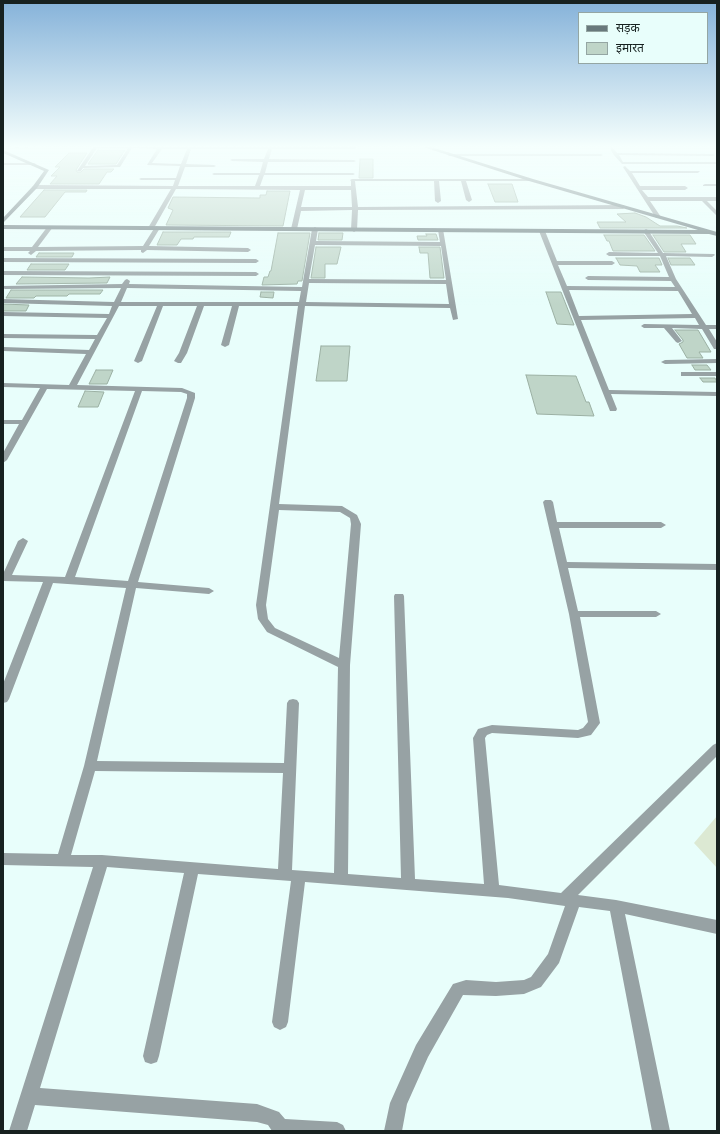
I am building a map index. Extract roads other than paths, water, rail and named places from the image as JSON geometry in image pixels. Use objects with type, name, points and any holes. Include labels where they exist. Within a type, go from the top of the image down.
[{"type":"street","points":[[3,221],[24,199]]},
{"type":"street","points":[[71,388],[111,316],[124,286],[145,248],[169,199]]},
{"type":"street","points":[[294,229],[300,199]]},
{"type":"street","points":[[354,199],[354,230]]},
{"type":"street","points":[[595,199],[717,234]]},
{"type":"street","points":[[645,199],[658,217]]},
{"type":"street","points":[[645,199],[717,199]]},
{"type":"street","points":[[704,200],[715,209],[717,214]]},
{"type":"street","points":[[298,209],[623,207]]},
{"type":"street","points":[[3,226],[709,232]]},
{"type":"street","points":[[4,288],[50,227]]},
{"type":"street","points":[[315,229],[302,304],[261,605],[263,619],[267,626],[281,636],[344,665]]},
{"type":"street","points":[[441,230],[455,319]]},
{"type":"street","points":[[542,231],[613,409]]},
{"type":"street","points":[[646,231],[662,255],[673,279],[696,316],[715,340],[717,347]]},
{"type":"street","points":[[312,243],[444,244]]},
{"type":"street","points":[[3,248],[248,250]]},
{"type":"street","points":[[609,254],[712,255]]},
{"type":"street","points":[[3,260],[256,261]]},
{"type":"street","points":[[555,263],[612,263]]},
{"type":"street","points":[[3,273],[256,274]]},
{"type":"street","points":[[588,278],[673,279]]},
{"type":"street","points":[[4,288],[449,282]]},
{"type":"street","points":[[565,288],[680,289]]},
{"type":"street","points":[[3,301],[116,304],[453,306]]},
{"type":"street","points":[[138,360],[160,304]]},
{"type":"street","points":[[178,361],[183,353],[201,304]]},
{"type":"street","points":[[225,345],[236,304]]},
{"type":"street","points":[[3,314],[111,316]]},
{"type":"street","points":[[577,318],[696,316]]},
{"type":"street","points":[[644,326],[717,327]]},
{"type":"street","points":[[667,327],[678,341]]},
{"type":"street","points":[[3,336],[98,337]]},
{"type":"street","points":[[3,349],[91,352]]},
{"type":"street","points":[[665,362],[717,361]]},
{"type":"street","points":[[684,374],[717,374]]},
{"type":"street","points":[[3,385],[182,390],[191,393],[132,584],[90,766],[63,860]]},
{"type":"street","points":[[3,460],[45,386]]},
{"type":"street","points":[[69,580],[140,390]]},
{"type":"street","points":[[607,392],[717,394]]},
{"type":"street","points":[[3,422],[25,422]]},
{"type":"street","points":[[492,891],[479,738],[482,732],[492,729],[578,734],[587,732],[594,723],[574,614],[548,502]]},
{"type":"street","points":[[274,507],[342,509],[354,517],[356,524],[344,665],[341,880]]},
{"type":"street","points":[[554,525],[660,525]]},
{"type":"street","points":[[23,542],[4,578],[69,580],[209,590]]},
{"type":"street","points":[[563,565],[717,567]]},
{"type":"street","points":[[3,699],[49,579]]},
{"type":"street","points":[[399,596],[408,885]]},
{"type":"street","points":[[574,614],[656,614]]},
{"type":"street","points":[[280,1022],[292,876],[290,768],[293,703]]},
{"type":"street","points":[[393,1131],[399,1103],[422,1051],[458,990],[466,987],[496,990],[517,988],[536,982],[554,958],[568,900],[717,748]]},
{"type":"street","points":[[90,766],[290,768]]},
{"type":"street","points":[[3,859],[102,861],[492,891],[616,906],[717,927]]},
{"type":"street","points":[[18,1131],[102,861]]},
{"type":"street","points":[[151,1056],[192,868]]},
{"type":"street","points":[[616,906],[661,1131]]},
{"type":"street","points":[[29,1096],[257,1113],[273,1118],[281,1129],[337,1131]]}]
